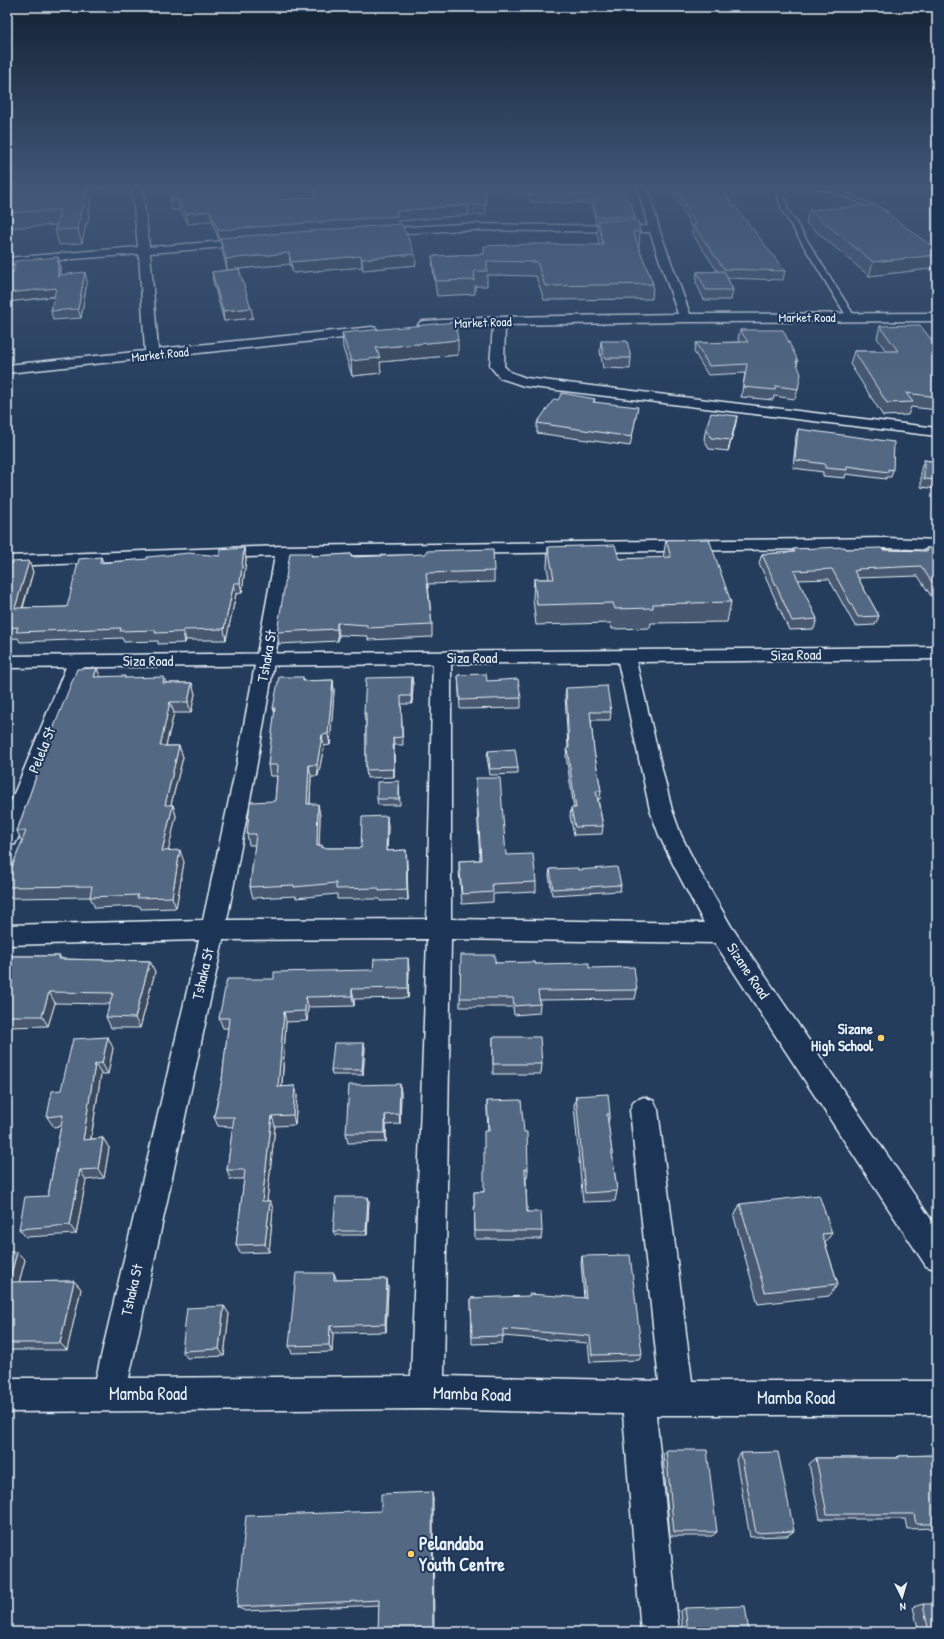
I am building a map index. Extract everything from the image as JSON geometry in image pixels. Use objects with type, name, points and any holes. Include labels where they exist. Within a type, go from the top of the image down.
[{"type":"street","points":[[145,261],[152,355]]},
{"type":"street","points":[[665,261],[685,318]]},
{"type":"street","name":"Market Road","points":[[413,326],[499,321],[685,318],[937,317]]},
{"type":"street","points":[[499,321],[497,366],[504,376],[524,382],[937,432]]},
{"type":"street","name":"Market Road","points":[[7,369],[382,330]]},
{"type":"street","points":[[7,561],[284,551],[887,543],[937,545]]},
{"type":"street","name":"Tshaka St","points":[[109,1394],[212,930],[267,660],[284,551]]},
{"type":"street","name":"Siza Road","points":[[7,662],[937,653]]},
{"type":"street","name":"Sizane Road","points":[[626,657],[661,810],[670,836],[685,866],[722,933],[937,1255]]},
{"type":"street","points":[[427,1392],[439,929],[442,658]]},
{"type":"street","name":"Pelela St","points":[[7,838],[77,662]]},
{"type":"street","points":[[7,935],[212,930],[439,929],[722,933]]},
{"type":"street","points":[[644,1110],[677,1398]]},
{"type":"street","name":"Mamba Road","points":[[7,1395],[427,1392],[638,1398],[937,1398]]},
{"type":"street","points":[[638,1398],[660,1632]]},
{"type":"lane","points":[[817,261],[851,317]]},
{"type":"building","points":[[15,261],[58,261],[58,278],[59,275],[85,272],[78,309],[51,311],[56,288],[7,293],[7,273],[14,272]]},
{"type":"building","points":[[433,261],[487,261],[487,271],[474,271],[475,280],[436,281]]},
{"type":"building","points":[[511,261],[644,261],[653,284],[545,286],[537,262]]},
{"type":"building","points":[[719,261],[778,261],[785,271],[724,269]]},
{"type":"building","points":[[239,269],[251,308],[223,311],[212,272]]},
{"type":"building","points":[[724,271],[733,290],[706,290],[697,272]]},
{"type":"building","points":[[455,322],[458,340],[376,348],[380,358],[351,361],[342,333]]},
{"type":"building","points":[[920,325],[937,347],[937,397],[906,393],[913,402],[887,403],[854,351],[898,351],[880,326]]},
{"type":"building","points":[[740,330],[783,330],[798,361],[796,361],[801,374],[798,389],[776,386],[775,390],[743,387],[747,364],[709,366],[696,343],[748,342]]},
{"type":"building","points":[[601,341],[627,341],[631,358],[604,358]]},
{"type":"building","points":[[562,393],[595,399],[593,402],[638,407],[632,437],[537,423],[554,399],[558,400]]},
{"type":"building","points":[[711,413],[737,416],[731,440],[711,438],[706,428]]},
{"type":"building","points":[[798,429],[894,442],[893,470],[888,469],[888,472],[847,466],[847,470],[825,468],[825,464],[795,460]]},
{"type":"building","points":[[924,460],[937,462],[937,480],[924,479]]},
{"type":"building","points":[[709,539],[731,602],[653,604],[653,608],[615,609],[613,603],[537,605],[534,579],[554,579],[548,547],[615,545],[619,559],[671,557],[666,540]]},
{"type":"building","points":[[845,547],[846,549],[881,548],[883,550],[928,551],[926,548],[937,548],[937,590],[921,566],[858,569],[859,570],[854,571],[879,616],[858,617],[832,569],[794,571],[817,619],[792,621],[762,554],[795,552],[793,549]]},
{"type":"building","points":[[244,548],[240,583],[234,583],[224,629],[183,630],[183,632],[155,633],[156,630],[120,631],[121,628],[16,632],[18,627],[7,628],[7,566],[9,566],[12,562],[29,561],[15,608],[67,607],[79,559],[101,557],[100,563],[147,559],[147,557],[189,553],[220,556],[220,550]]},
{"type":"building","points":[[493,549],[494,571],[426,573],[432,625],[367,628],[367,625],[337,623],[337,629],[277,632],[290,553],[312,553],[311,556],[351,554],[351,557],[426,554],[426,551]]},
{"type":"building","points":[[97,668],[94,677],[164,677],[163,683],[192,683],[188,702],[170,702],[160,746],[179,746],[165,805],[173,805],[162,851],[180,850],[172,897],[137,898],[138,895],[90,897],[92,886],[7,887],[7,880],[26,831],[17,831],[38,771],[36,772],[77,669]]},
{"type":"building","points":[[486,674],[487,681],[518,679],[521,698],[460,700],[458,675]]},
{"type":"building","points":[[279,677],[303,677],[303,681],[333,680],[328,734],[322,735],[317,765],[309,765],[307,804],[318,804],[317,846],[322,845],[322,848],[361,848],[362,817],[387,816],[386,851],[406,850],[407,889],[379,891],[379,888],[336,889],[336,883],[294,887],[294,885],[250,887],[256,834],[247,834],[250,802],[275,801],[278,765],[268,765],[275,708],[273,708]]},
{"type":"building","points":[[412,677],[411,696],[401,696],[402,737],[393,738],[394,769],[366,770],[366,713],[364,713],[366,678]]},
{"type":"building","points":[[607,686],[611,712],[590,712],[594,751],[601,791],[596,791],[603,826],[575,827],[571,808],[576,808],[567,748],[569,748],[566,688]]},
{"type":"building","points":[[515,749],[518,768],[490,769],[488,751]]},
{"type":"building","points":[[476,778],[500,778],[506,855],[533,854],[536,882],[492,884],[493,892],[462,894],[459,861],[481,860]]},
{"type":"building","points":[[399,781],[399,799],[377,799],[377,782]]},
{"type":"building","points":[[617,867],[621,885],[553,889],[550,869],[578,868],[578,870]]},
{"type":"building","points":[[461,955],[495,955],[495,963],[589,963],[589,968],[634,967],[637,990],[538,991],[540,1004],[514,1006],[513,998],[460,998]]},
{"type":"building","points":[[7,956],[60,956],[59,959],[150,961],[135,1018],[106,1017],[113,993],[49,992],[42,1016],[7,1016]]},
{"type":"building","points":[[408,958],[408,988],[352,989],[352,996],[306,997],[305,1011],[284,1012],[278,1087],[295,1086],[293,1115],[272,1116],[262,1201],[270,1201],[265,1244],[236,1245],[245,1170],[227,1170],[234,1117],[214,1117],[222,1080],[229,1018],[219,1018],[227,979],[274,979],[274,972],[373,970],[374,959]]},
{"type":"building","points":[[108,1037],[102,1063],[95,1064],[83,1140],[103,1138],[98,1169],[80,1170],[70,1225],[19,1229],[25,1197],[48,1196],[63,1115],[47,1117],[52,1091],[61,1090],[73,1039]]},
{"type":"building","points":[[493,1037],[540,1037],[542,1064],[493,1064]]},
{"type":"building","points":[[334,1043],[364,1043],[362,1070],[331,1070]]},
{"type":"building","points":[[400,1084],[399,1114],[385,1115],[385,1133],[346,1133],[349,1085]]},
{"type":"building","points":[[608,1094],[610,1114],[607,1114],[617,1191],[585,1193],[576,1096]]},
{"type":"building","points":[[521,1100],[524,1132],[527,1132],[528,1169],[525,1169],[527,1212],[541,1212],[542,1231],[475,1231],[474,1192],[484,1192],[484,1131],[489,1131],[487,1101]]},
{"type":"building","points":[[819,1195],[832,1233],[822,1234],[838,1284],[765,1292],[740,1204]]},
{"type":"building","points":[[336,1197],[368,1197],[366,1231],[333,1231]]},
{"type":"building","points":[[7,1252],[17,1252],[9,1282],[74,1281],[60,1343],[7,1343]]},
{"type":"building","points":[[630,1255],[642,1354],[592,1355],[590,1336],[503,1329],[503,1336],[472,1337],[471,1298],[529,1296],[529,1294],[586,1298],[582,1256]]},
{"type":"building","points":[[296,1273],[334,1273],[334,1280],[387,1279],[385,1324],[330,1326],[329,1345],[289,1346]]},
{"type":"building","points":[[224,1306],[219,1349],[182,1351],[187,1308]]},
{"type":"building","points":[[666,1450],[707,1450],[717,1532],[674,1532]]},
{"type":"building","points":[[778,1452],[794,1531],[756,1533],[741,1453]]},
{"type":"building","points":[[937,1455],[937,1524],[916,1524],[914,1514],[827,1514],[816,1458],[899,1458],[898,1456]]},
{"type":"building","points":[[432,1492],[433,1632],[378,1632],[379,1600],[237,1607],[246,1516],[381,1511],[381,1494]]},
{"type":"building","points":[[923,1604],[937,1604],[937,1632],[929,1632]]},
{"type":"building","points":[[745,1606],[749,1632],[688,1632],[685,1608]]},
{"type":"place","name":"Sizane High School","points":[[881,1038]]},
{"type":"place","name":"Pelandaba Youth Centre","points":[[411,1554]]}]
